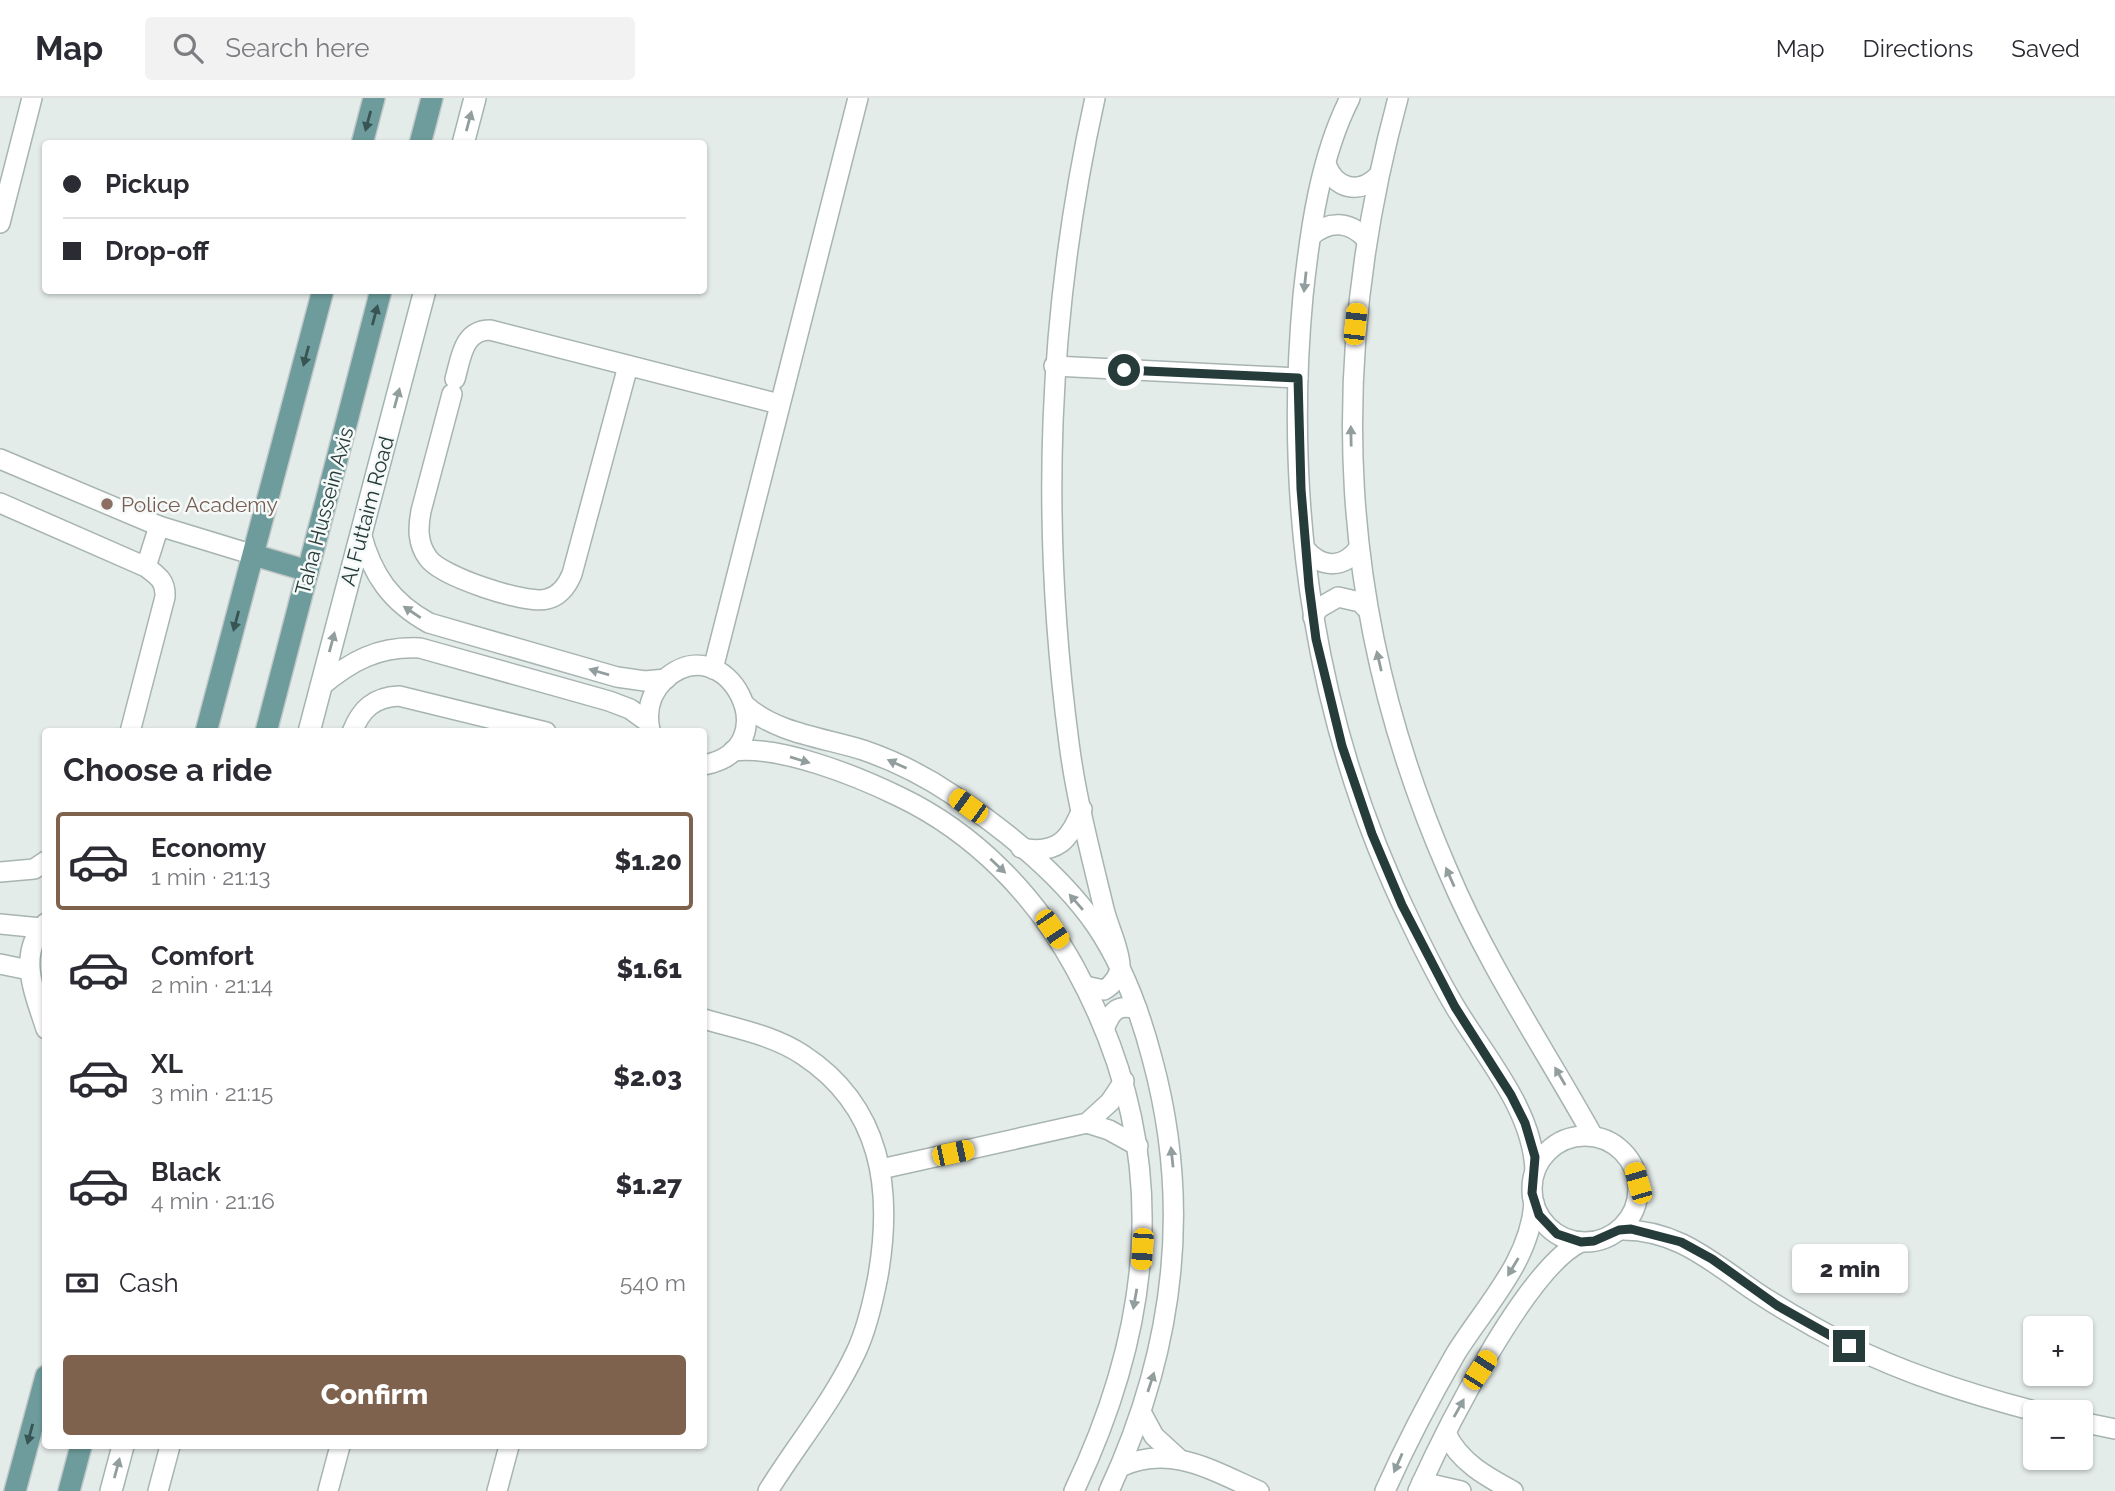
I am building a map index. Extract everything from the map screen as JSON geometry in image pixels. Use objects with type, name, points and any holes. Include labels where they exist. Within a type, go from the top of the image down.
[{"type":"main road","points":[[363,140],[374,98]]},
{"type":"main road","points":[[421,140],[432,98]]},
{"type":"main road","points":[[207,728],[322,294]]},
{"type":"main road","name":"Taha Hussein Axis","points":[[267,728],[380,294]]},
{"type":"main road","points":[[254,555],[308,571]]},
{"type":"main road","points":[[15,1491],[42,1391]]},
{"type":"main road","points":[[69,1491],[80,1449]]},
{"type":"street","points":[[0,223],[32,98]]},
{"type":"street","points":[[464,140],[475,98]]},
{"type":"street","points":[[713,669],[858,98]]},
{"type":"street","points":[[1095,98],[1073,214],[1054,366],[1050,490],[1054,610],[1070,754],[1120,965],[1137,1009],[1164,1106],[1175,1199],[1170,1297],[1154,1370],[1141,1412],[1109,1491]]},
{"type":"street","points":[[1398,98],[1378,176],[1366,239],[1355,324],[1350,418],[1351,465],[1368,610],[1400,741],[1448,872],[1494,966],[1593,1136]]},
{"type":"street","points":[[1346,102],[1326,164],[1311,236],[1302,313],[1298,378],[1301,489],[1313,617],[1342,746],[1379,852],[1427,957],[1518,1109],[1531,1140],[1535,1171],[1534,1203],[1528,1236],[1513,1269],[1457,1353],[1429,1401],[1385,1491]]},
{"type":"street","points":[[1326,164],[1335,181],[1344,186],[1363,187],[1378,176]]},
{"type":"street","points":[[1311,236],[1325,226],[1344,224],[1366,239]]},
{"type":"street","name":"Al Futtaim Road","points":[[310,728],[424,294]]},
{"type":"street","points":[[628,366],[568,585],[559,593],[538,601],[453,576],[433,563],[420,543],[418,527],[421,511],[467,340],[484,330],[628,366],[779,404]]},
{"type":"street","points":[[1054,366],[1298,378]]},
{"type":"street","points":[[0,459],[159,526],[254,555]]},
{"type":"street","points":[[0,503],[146,567],[161,578],[166,587],[165,597],[131,728]]},
{"type":"street","points":[[146,567],[159,526]]},
{"type":"street","points":[[361,533],[374,572],[385,588],[405,608],[429,623],[627,680],[666,678],[688,668],[713,669],[730,679],[746,705],[765,719],[865,751],[919,774],[952,795],[1041,864],[1087,915],[1120,965]]},
{"type":"street","points":[[1306,550],[1313,558],[1333,564],[1343,562],[1359,548]]},
{"type":"street","points":[[1313,617],[1319,608],[1338,597],[1360,602],[1368,610]]},
{"type":"street","points":[[320,687],[345,666],[373,653],[388,649],[420,649],[609,701],[630,709],[650,727]]},
{"type":"street","points":[[650,727],[652,698],[666,678]]},
{"type":"street","points":[[354,728],[359,716],[368,706],[377,700],[399,696],[530,728]]},
{"type":"street","points":[[707,764],[723,759],[733,751],[745,729],[746,705]]},
{"type":"street","points":[[733,751],[769,751],[848,775],[879,786],[937,817],[984,853],[1026,894],[1060,941],[1105,1027],[1124,1081],[1138,1146],[1143,1233],[1136,1295],[1117,1380],[1096,1441],[1074,1491]]},
{"type":"street","points":[[1021,848],[1035,851],[1061,844],[1071,834],[1082,809]]},
{"type":"street","points":[[0,872],[34,869],[42,864]]},
{"type":"street","points":[[0,924],[42,925]]},
{"type":"street","points":[[42,927],[32,943],[29,970],[42,1014]]},
{"type":"street","points":[[0,964],[29,970]]},
{"type":"street","points":[[1085,986],[1104,990],[1112,986],[1120,965]]},
{"type":"street","points":[[1105,1027],[1110,1014],[1117,1008],[1125,1006],[1137,1009]]},
{"type":"street","points":[[707,1020],[782,1043],[818,1066],[834,1081],[859,1113],[881,1169],[885,1208],[881,1259],[858,1349],[826,1407],[768,1491]]},
{"type":"street","points":[[881,1169],[1087,1123],[1110,1102],[1124,1081]]},
{"type":"street","points":[[1087,1123],[1109,1130],[1138,1146]]},
{"type":"street","points":[[1535,1171],[1544,1155],[1558,1143],[1575,1136],[1593,1136],[1610,1141],[1624,1152],[1633,1166],[1638,1183],[1637,1200],[1630,1217],[1619,1230]]},
{"type":"street","points":[[1534,1203],[1547,1226],[1557,1234],[1581,1242],[1594,1241],[1619,1230],[1647,1231],[1689,1246],[1801,1320],[1886,1363],[1962,1391],[2023,1408]]},
{"type":"street","points":[[1461,1491],[1420,1486],[1480,1370],[1536,1285],[1561,1255],[1581,1242]]},
{"type":"street","points":[[1141,1412],[1154,1436],[1179,1459]]},
{"type":"street","points":[[2093,1424],[2115,1429]]},
{"type":"street","points":[[1446,1433],[1471,1465],[1513,1491]]},
{"type":"street","points":[[111,1491],[121,1449]]},
{"type":"street","points":[[158,1491],[169,1449]]},
{"type":"street","points":[[328,1491],[339,1449]]},
{"type":"street","points":[[497,1491],[508,1449]]},
{"type":"street","points":[[1120,1467],[1144,1458],[1179,1459],[1259,1491]]},
{"type":"place","name":"Police Academy","points":[[107,504]]},
{"type":"route","points":[[1124,370],[1298,378],[1301,489],[1309,586],[1316,639],[1342,746],[1379,852],[1427,957],[1511,1095],[1525,1123],[1535,1157],[1532,1193],[1534,1203],[1547,1226],[1557,1234],[1581,1242],[1594,1241],[1619,1230],[1631,1229],[1681,1242],[1712,1259],[1778,1306],[1849,1346]]}]
